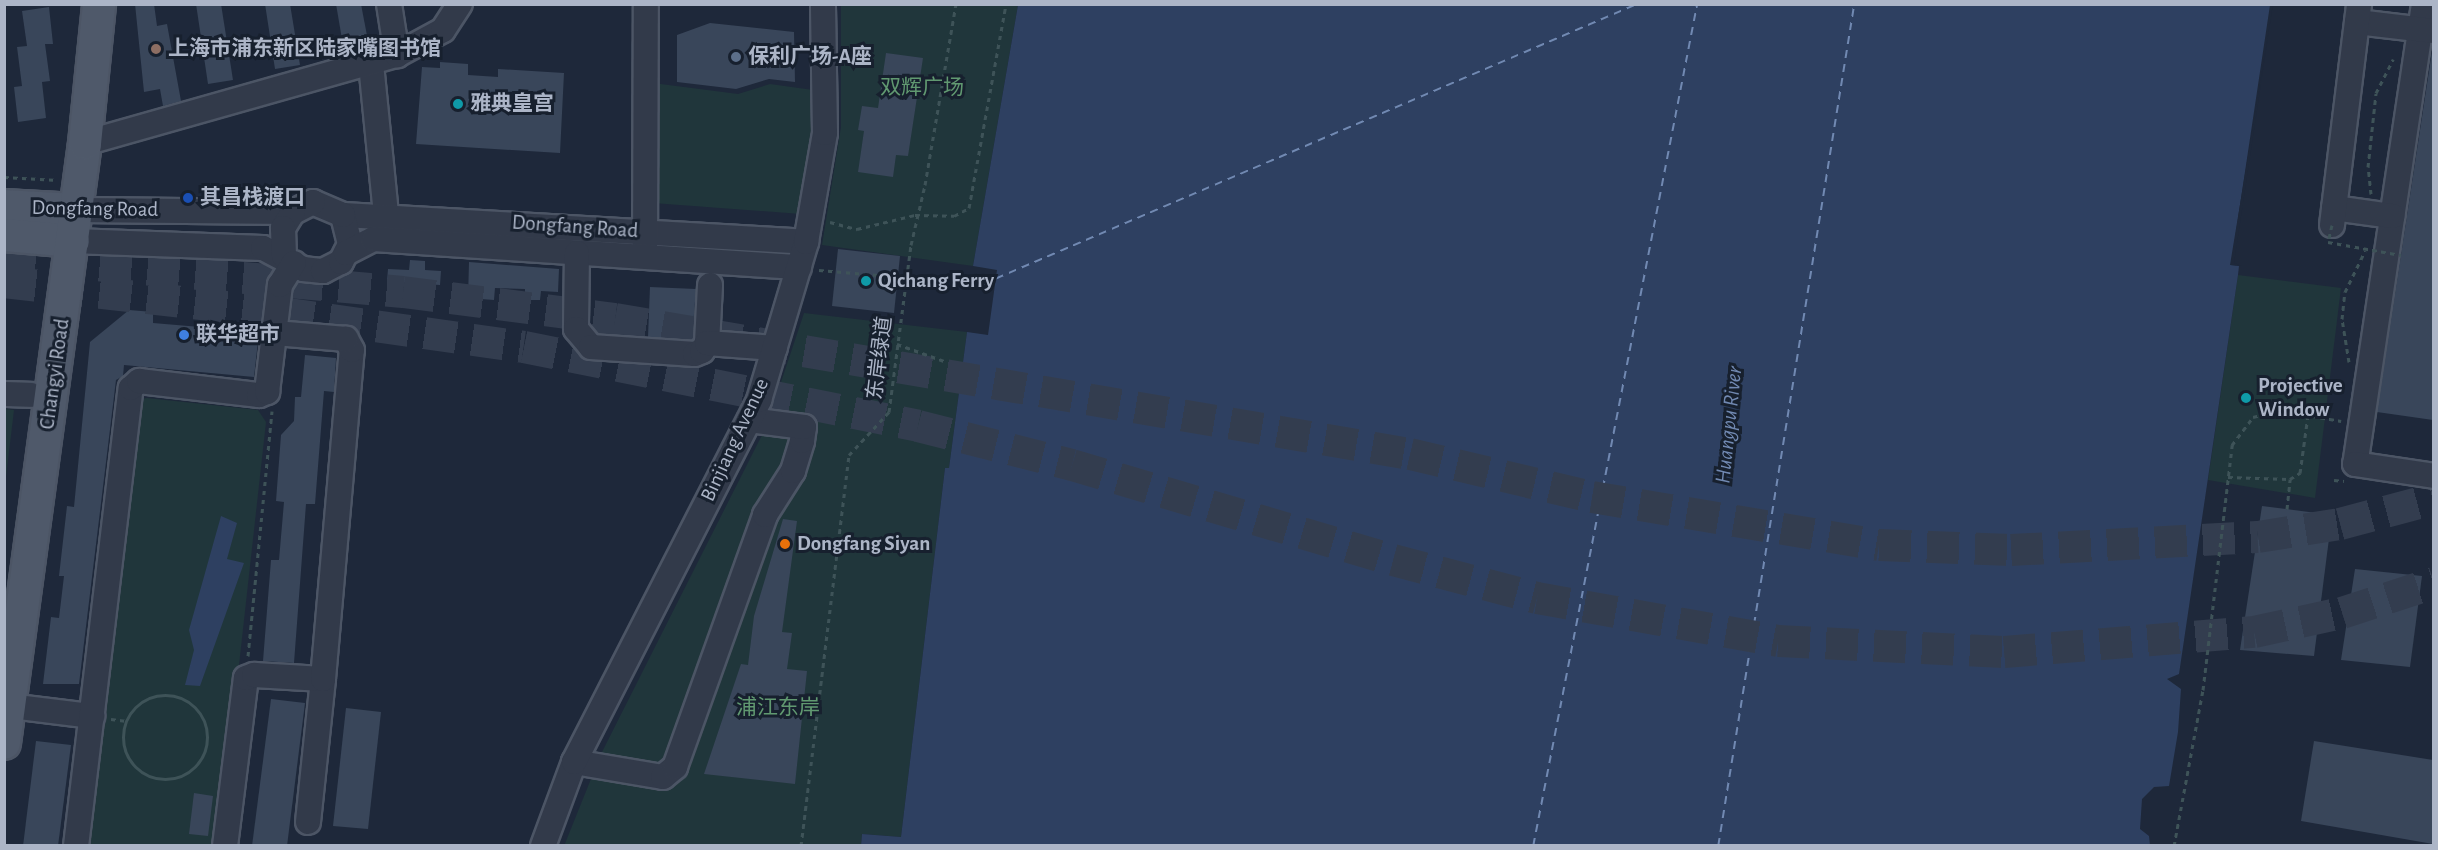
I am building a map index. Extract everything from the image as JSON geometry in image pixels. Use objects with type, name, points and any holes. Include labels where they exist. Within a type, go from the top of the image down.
[{"type":"main road","name":"Changyi Road","points":[[4,743],[10,706],[63,216],[81,4]]},
{"type":"main road","name":"Changyi Road","points":[[4,590],[18,394],[63,216],[86,143],[99,4]]},
{"type":"main road","name":"Dongfang Road","points":[[4,206],[63,216]]},
{"type":"main road","name":"Dongfang Road","points":[[4,235],[63,216]]},
{"type":"street","points":[[389,4],[397,55]]},
{"type":"street","points":[[86,143],[397,55],[443,30],[460,4]]},
{"type":"street","points":[[646,4],[646,258]]},
{"type":"street","name":"Binjiang Avenue","points":[[543,846],[574,762],[749,420],[774,348],[806,242],[825,133],[823,4]]},
{"type":"street","points":[[2424,4],[2427,30],[2392,216],[2355,464],[2433,476]]},
{"type":"street","points":[[2392,216],[2333,216],[2358,13],[2427,30]]},
{"type":"street","points":[[371,64],[386,214]]},
{"type":"street","name":"Dongfang Road","points":[[63,216],[293,212],[313,202],[343,215],[386,214],[806,242]]},
{"type":"street","points":[[76,846],[133,383],[259,395],[271,384],[282,276],[289,260],[283,228],[293,212]]},
{"type":"street","points":[[343,215],[351,233],[346,253]]},
{"type":"street","name":"Dongfang Road","points":[[63,216],[263,248],[289,260],[323,271],[346,253],[374,239],[799,267]]},
{"type":"street","points":[[577,253],[576,329],[591,347],[695,354],[707,343],[710,285]]},
{"type":"street","points":[[275,333],[346,339],[352,350],[308,822]]},
{"type":"street","points":[[707,343],[774,348]]},
{"type":"street","points":[[574,762],[663,777],[675,767],[765,515],[793,471],[802,441],[804,427],[749,420]]},
{"type":"street","points":[[225,846],[246,678],[254,675],[323,679]]},
{"type":"street","points":[[10,706],[92,716]]},
{"type":"path","name":"东岸绿道","points":[[801,846],[849,455],[889,412],[910,245],[925,185],[956,4]]},
{"type":"path","points":[[810,218],[857,229],[915,215],[954,216],[969,208],[1006,4]]},
{"type":"path","name":"Dongfang Road","points":[[4,177],[63,216]]},
{"type":"path","points":[[2333,216],[2328,242],[2401,255]]},
{"type":"path","points":[[799,267],[983,284]]},
{"type":"path","points":[[897,344],[944,361]]},
{"type":"path","points":[[246,678],[271,384]]},
{"type":"path","points":[[2174,846],[2203,690],[2232,445],[2253,417],[2285,411],[2360,424]]},
{"type":"path","points":[[2228,477],[2290,479],[2300,473],[2308,415]]},
{"type":"path","points":[[2287,509],[2290,479]]},
{"type":"path","points":[[175,696],[198,711],[207,737],[202,757],[188,772],[156,777],[130,758],[124,732],[128,718],[147,699],[175,696]]},
{"type":"green space","name":"双辉广场","points":[[841,5],[1018,5],[973,266],[822,245],[841,127]]},
{"type":"green space","points":[[653,83],[738,94],[770,84],[813,90],[814,130],[801,214],[653,203]]},
{"type":"green space","points":[[2238,275],[2341,288],[2315,498],[2208,480]]},
{"type":"green space","name":"浦江东岸","points":[[804,313],[967,332],[949,468],[945,468],[901,837],[862,834],[861,846],[564,846],[601,754],[766,427]]},
{"type":"green space","points":[[141,399],[258,410],[266,422],[219,845],[85,846]]},
{"type":"green space","points":[[4,409],[14,410],[5,485]]},
{"type":"water","name":"Huangpu River","points":[[1018,5],[2270,5],[2231,265],[2239,266],[2238,275],[2179,674],[2167,679],[2181,689],[2178,732],[2169,786],[2154,787],[2142,799],[2140,829],[2149,836],[2150,845],[861,846],[862,834],[901,837],[945,468],[949,468],[967,332],[988,335],[997,270],[973,266]]},
{"type":"water","points":[[221,516],[237,523],[227,559],[244,563],[200,686],[185,685],[194,650],[189,630]]},
{"type":"pier","points":[[2273,4],[2234,263],[2242,266],[2230,265]]},
{"type":"building","name":"上海市浦东新区陆家嘴图书馆","points":[[135,4],[154,4],[157,26],[167,24],[181,101],[163,106],[160,89],[144,92]]},
{"type":"building","points":[[196,4],[221,4],[233,80],[208,84]]},
{"type":"building","points":[[265,4],[290,4],[300,65],[275,69]]},
{"type":"building","points":[[336,4],[361,4],[368,41],[343,45]]},
{"type":"building","points":[[49,7],[53,44],[45,44],[50,81],[42,82],[46,118],[18,122],[14,87],[22,86],[17,47],[27,46],[22,11]]},
{"type":"building","name":"保利广场-A座","points":[[710,23],[794,32],[795,82],[769,79],[736,89],[677,82],[677,35]]},
{"type":"building","points":[[2433,45],[2433,420],[2377,412]]},
{"type":"building","points":[[886,53],[923,58],[908,156],[896,155],[893,177],[858,172],[864,131],[858,130],[862,106],[878,108]]},
{"type":"building","name":"雅典皇宫","points":[[440,62],[468,64],[468,75],[498,77],[498,69],[564,73],[560,153],[416,144],[422,67],[440,68]]},
{"type":"building","name":"Qichang Ferry","points":[[838,249],[900,256],[894,313],[832,306]]},
{"type":"building","points":[[410,260],[425,261],[425,270],[441,271],[440,285],[423,284],[422,299],[408,298],[408,283],[387,281],[388,269],[409,270]]},
{"type":"building","points":[[469,262],[559,269],[558,292],[541,291],[540,300],[525,300],[525,289],[495,288],[494,300],[468,298]]},
{"type":"building","points":[[650,287],[696,289],[692,340],[648,337]]},
{"type":"building","points":[[129,310],[153,312],[153,323],[259,332],[254,377],[124,365],[123,376],[116,380],[79,684],[43,684],[51,617],[59,618],[64,576],[59,576],[67,506],[74,507],[90,342]]},
{"type":"building","points":[[305,355],[336,358],[334,392],[324,391],[315,504],[306,504],[294,663],[263,661],[271,560],[279,560],[284,502],[276,501],[281,435],[294,421],[295,397],[301,397]]},
{"type":"building","points":[[2262,506],[2332,515],[2314,656],[2240,650]]},
{"type":"building","points":[[783,519],[797,521],[782,632],[792,633],[787,669],[807,671],[795,784],[704,774],[741,664],[748,665],[754,616]]},
{"type":"building","points":[[2355,569],[2422,576],[2410,667],[2341,660]]},
{"type":"building","points":[[271,699],[305,703],[287,846],[252,846]]},
{"type":"building","points":[[346,708],[381,712],[368,829],[333,826]]},
{"type":"building","points":[[36,741],[71,745],[58,846],[23,846]]},
{"type":"building","points":[[2314,741],[2433,760],[2433,844],[2301,821]]},
{"type":"building","points":[[194,793],[213,796],[208,836],[189,834]]},
{"type":"ferry route","points":[[983,284],[1637,4]]},
{"type":"ferry route","points":[[1533,846],[1697,4]]},
{"type":"ferry route","points":[[1718,846],[1854,4]]},
{"type":"tunnel","points":[[4,257],[403,292],[615,319],[1410,454],[1592,497],[1879,545],[2011,550],[2258,537],[2340,524],[2434,499]]},
{"type":"tunnel","points":[[4,282],[282,313],[524,347],[918,426],[1072,465],[1393,560],[1537,598],[1778,641],[2004,652],[2254,632],[2342,613],[2434,583]]},
{"type":"place","name":"上海市浦东新区陆家嘴图书馆","points":[[156,49]]},
{"type":"place","name":"保利广场-A座","points":[[736,57]]},
{"type":"place","name":"雅典皇宫","points":[[458,104]]},
{"type":"place","name":"其昌栈渡口","points":[[188,198]]},
{"type":"place","name":"Qichang Ferry","points":[[866,281]]},
{"type":"place","name":"联华超市","points":[[184,335]]},
{"type":"place","name":"Projective Window","points":[[2246,398]]},
{"type":"place","name":"Dongfang Siyan","points":[[785,544]]}]
